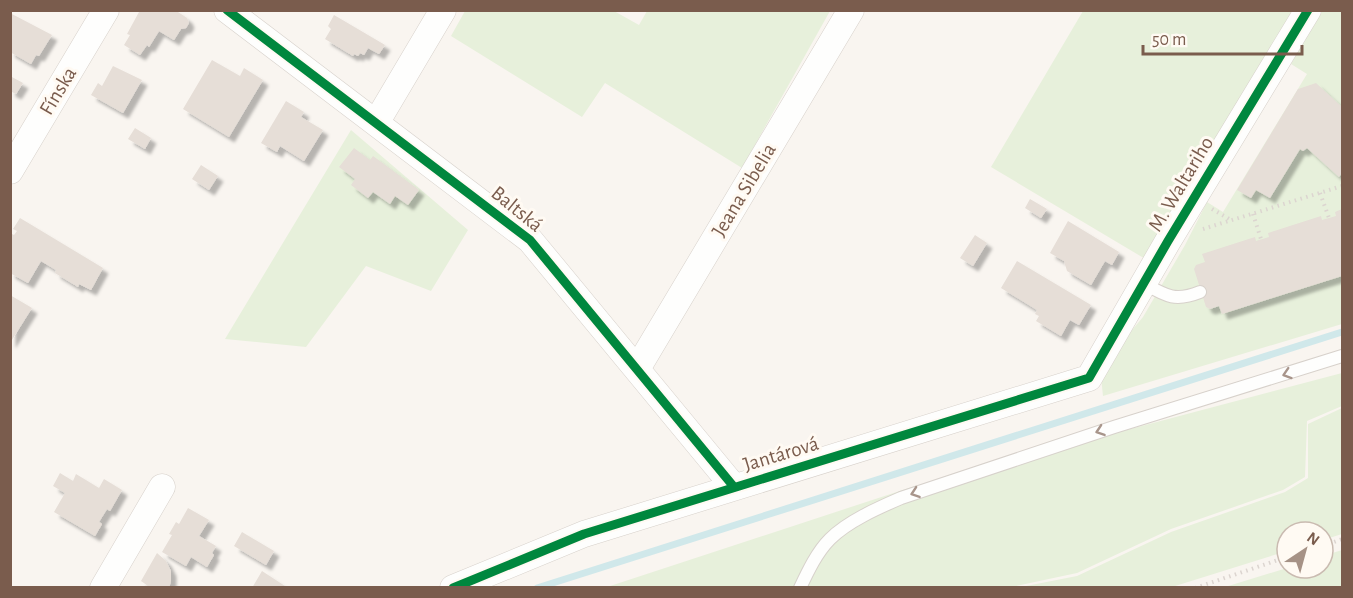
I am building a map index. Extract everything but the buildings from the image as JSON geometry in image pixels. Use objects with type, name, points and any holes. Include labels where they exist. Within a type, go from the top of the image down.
[{"type":"street","name":"Fínska","points":[[10,171],[106,10]]},
{"type":"street","name":"Baltská","points":[[227,10],[530,240],[734,487]]},
{"type":"street","points":[[376,123],[443,10]]},
{"type":"street","name":"Jeana Sibelia","points":[[637,369],[851,10]]},
{"type":"street","name":"M. Waltariho","points":[[1089,378],[1143,283],[1308,10]]},
{"type":"street","name":"Jantárová","points":[[453,588],[584,534],[1089,378]]},
{"type":"street","points":[[103,588],[162,487]]},
{"type":"lane","points":[[1143,283],[1175,298],[1186,298],[1200,292]]},
{"type":"lane","points":[[801,588],[810,566],[830,538],[871,511],[1114,427],[1342,357]]},
{"type":"path","points":[[1168,241],[1342,186]]},
{"type":"path","points":[[1320,193],[1329,218]]},
{"type":"path","points":[[1253,214],[1261,239]]},
{"type":"path","points":[[1195,588],[1275,561]]},
{"type":"green space","points":[[465,11],[614,11],[639,25],[647,11],[830,11],[742,168],[605,83],[582,117],[451,36]]},
{"type":"green space","points":[[1083,11],[1295,11],[1147,260],[991,167]]},
{"type":"green space","points":[[1322,11],[1342,11],[1342,324],[1103,396],[1100,368],[1143,317],[1207,202],[1223,212],[1307,74],[1291,64]]},
{"type":"green space","points":[[351,130],[468,230],[431,291],[366,266],[306,347],[225,339]]},
{"type":"green space","points":[[1342,373],[1342,406],[1307,421],[1305,477],[1283,490],[1171,529],[1077,573],[1007,588],[604,588],[915,486]]},
{"type":"green space","points":[[1342,408],[1342,534],[1335,536],[1335,520],[1275,520],[1275,555],[1172,587],[1021,587],[1077,576],[1171,532],[1285,492],[1308,478],[1308,424]]},
{"type":"green space","points":[[1342,550],[1342,587],[1225,587],[1275,572],[1275,580],[1335,580],[1335,552]]},
{"type":"waterway","points":[[537,588],[1342,332]]},
{"type":"cycle path","points":[[227,10],[530,240],[734,487]]},
{"type":"cycle path","points":[[453,588],[584,534],[1089,378],[1168,241],[1308,10]]}]
